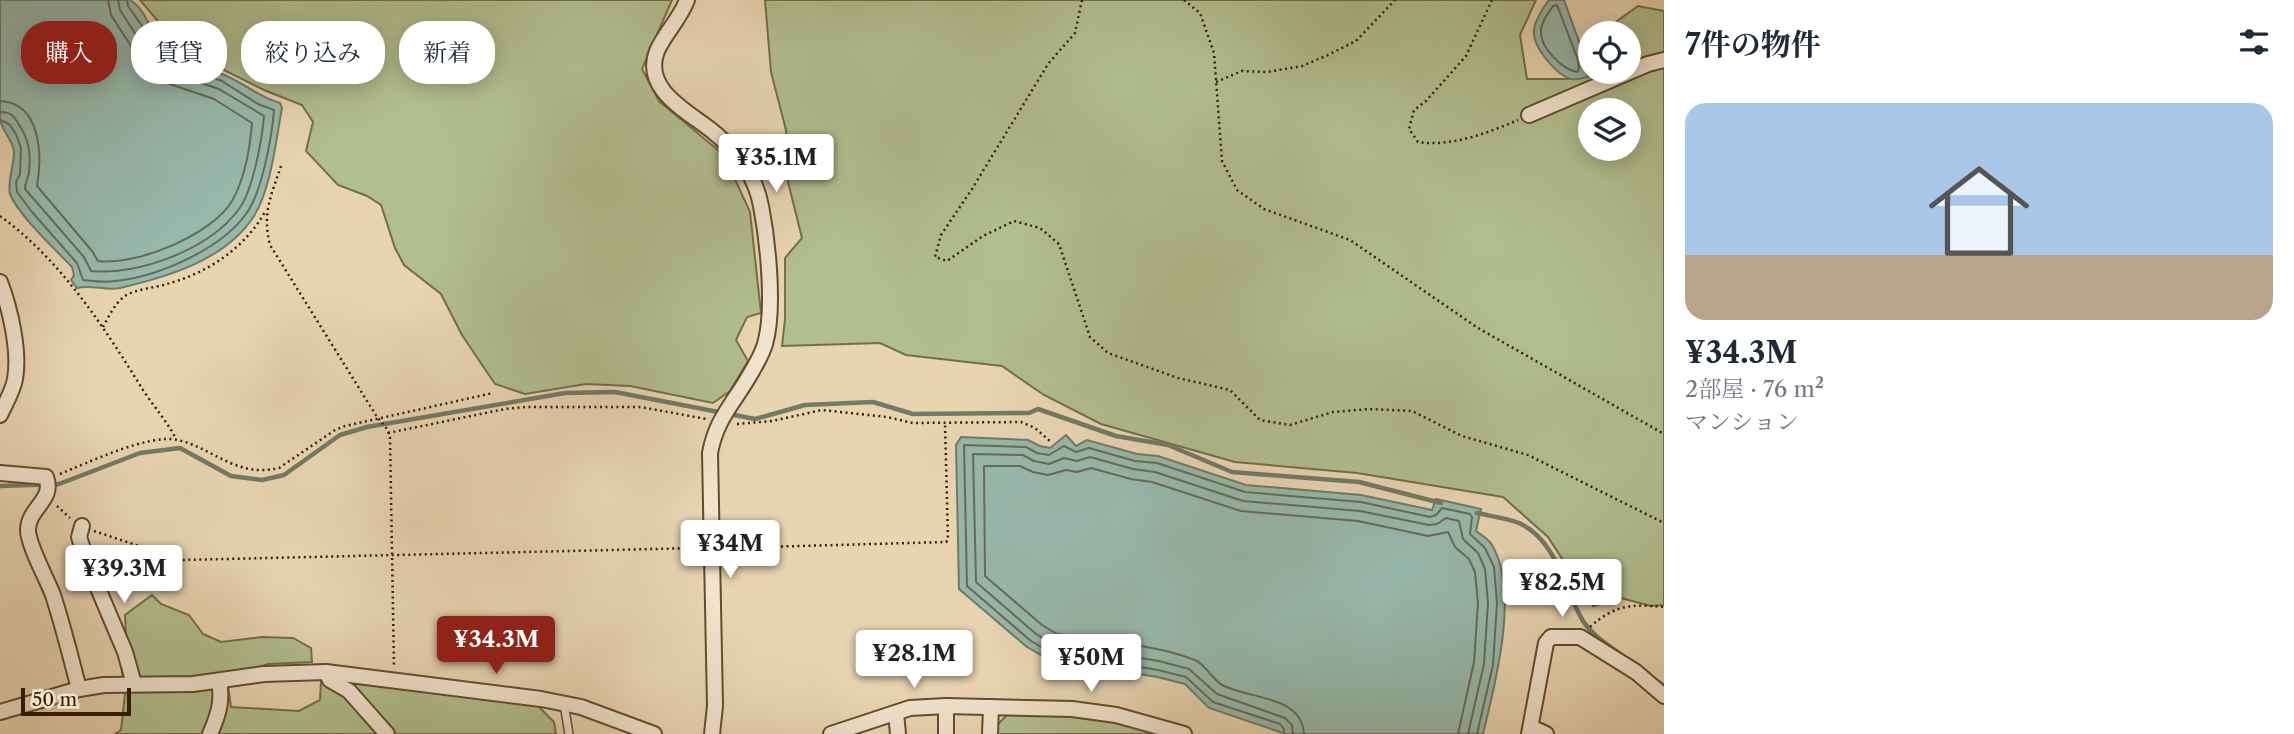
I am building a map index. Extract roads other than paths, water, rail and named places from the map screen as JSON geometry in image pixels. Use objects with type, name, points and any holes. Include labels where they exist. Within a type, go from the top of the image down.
[{"type":"street","points":[[687,0],[657,51],[656,77],[668,98],[718,135],[754,180],[761,206],[770,310],[765,345],[713,435],[710,453],[715,706],[712,734]]},
{"type":"street","points":[[1529,115],[1648,64],[1664,60]]},
{"type":"street","points":[[0,282],[6,297],[15,345],[15,379],[0,415]]},
{"type":"street","points":[[0,473],[47,486],[27,531],[52,593],[79,689]]},
{"type":"street","points":[[82,526],[79,537],[125,652],[134,684]]},
{"type":"street","points":[[1546,734],[1530,731],[1546,643],[1551,637],[1580,637],[1636,671],[1664,696]]},
{"type":"street","points":[[0,712],[79,689],[219,681],[264,674],[326,673],[581,707],[654,734]]},
{"type":"street","points":[[326,673],[330,680],[349,691],[387,734]]},
{"type":"street","points":[[210,734],[219,715],[222,698],[219,681]]},
{"type":"street","points":[[946,706],[946,734]]},
{"type":"street","points":[[831,734],[847,732],[909,708],[946,706],[1072,709],[1116,715],[1184,734]]},
{"type":"street","points":[[990,734],[991,707]]},
{"type":"street","points":[[895,713],[898,734]]},
{"type":"lane","points":[[564,704],[569,734]]},
{"type":"water","points":[[0,0],[130,0],[141,10],[147,21],[131,21],[131,84],[227,84],[227,76],[280,103],[282,108],[265,192],[254,216],[242,231],[212,255],[176,272],[109,289],[77,288],[71,280],[74,275],[72,267],[29,222],[15,203],[9,185],[14,152],[0,118]]},
{"type":"water","points":[[1549,0],[1564,0],[1578,39],[1578,78],[1573,79],[1558,72],[1540,51],[1534,29]]},
{"type":"water","points":[[1066,435],[1076,446],[1087,440],[1137,454],[1158,456],[1246,485],[1361,495],[1432,510],[1436,499],[1481,509],[1476,531],[1491,543],[1500,565],[1505,612],[1499,665],[1483,734],[1286,734],[1209,708],[1185,684],[1048,659],[1027,647],[959,589],[956,445],[961,437],[1028,440],[1050,448]]},
{"type":"waterway","points":[[0,486],[59,484],[140,453],[180,448],[231,476],[262,480],[284,475],[340,435],[367,427],[565,393],[615,392],[755,419],[805,405],[873,402],[913,414],[1029,413],[1038,409],[1116,436],[1168,445],[1232,472],[1359,482],[1441,503]]},
{"type":"waterway","points":[[1477,513],[1519,523],[1543,541],[1558,566],[1583,621],[1595,635],[1619,653]]},
{"type":"waterway","points":[[1651,677],[1664,686]]}]
